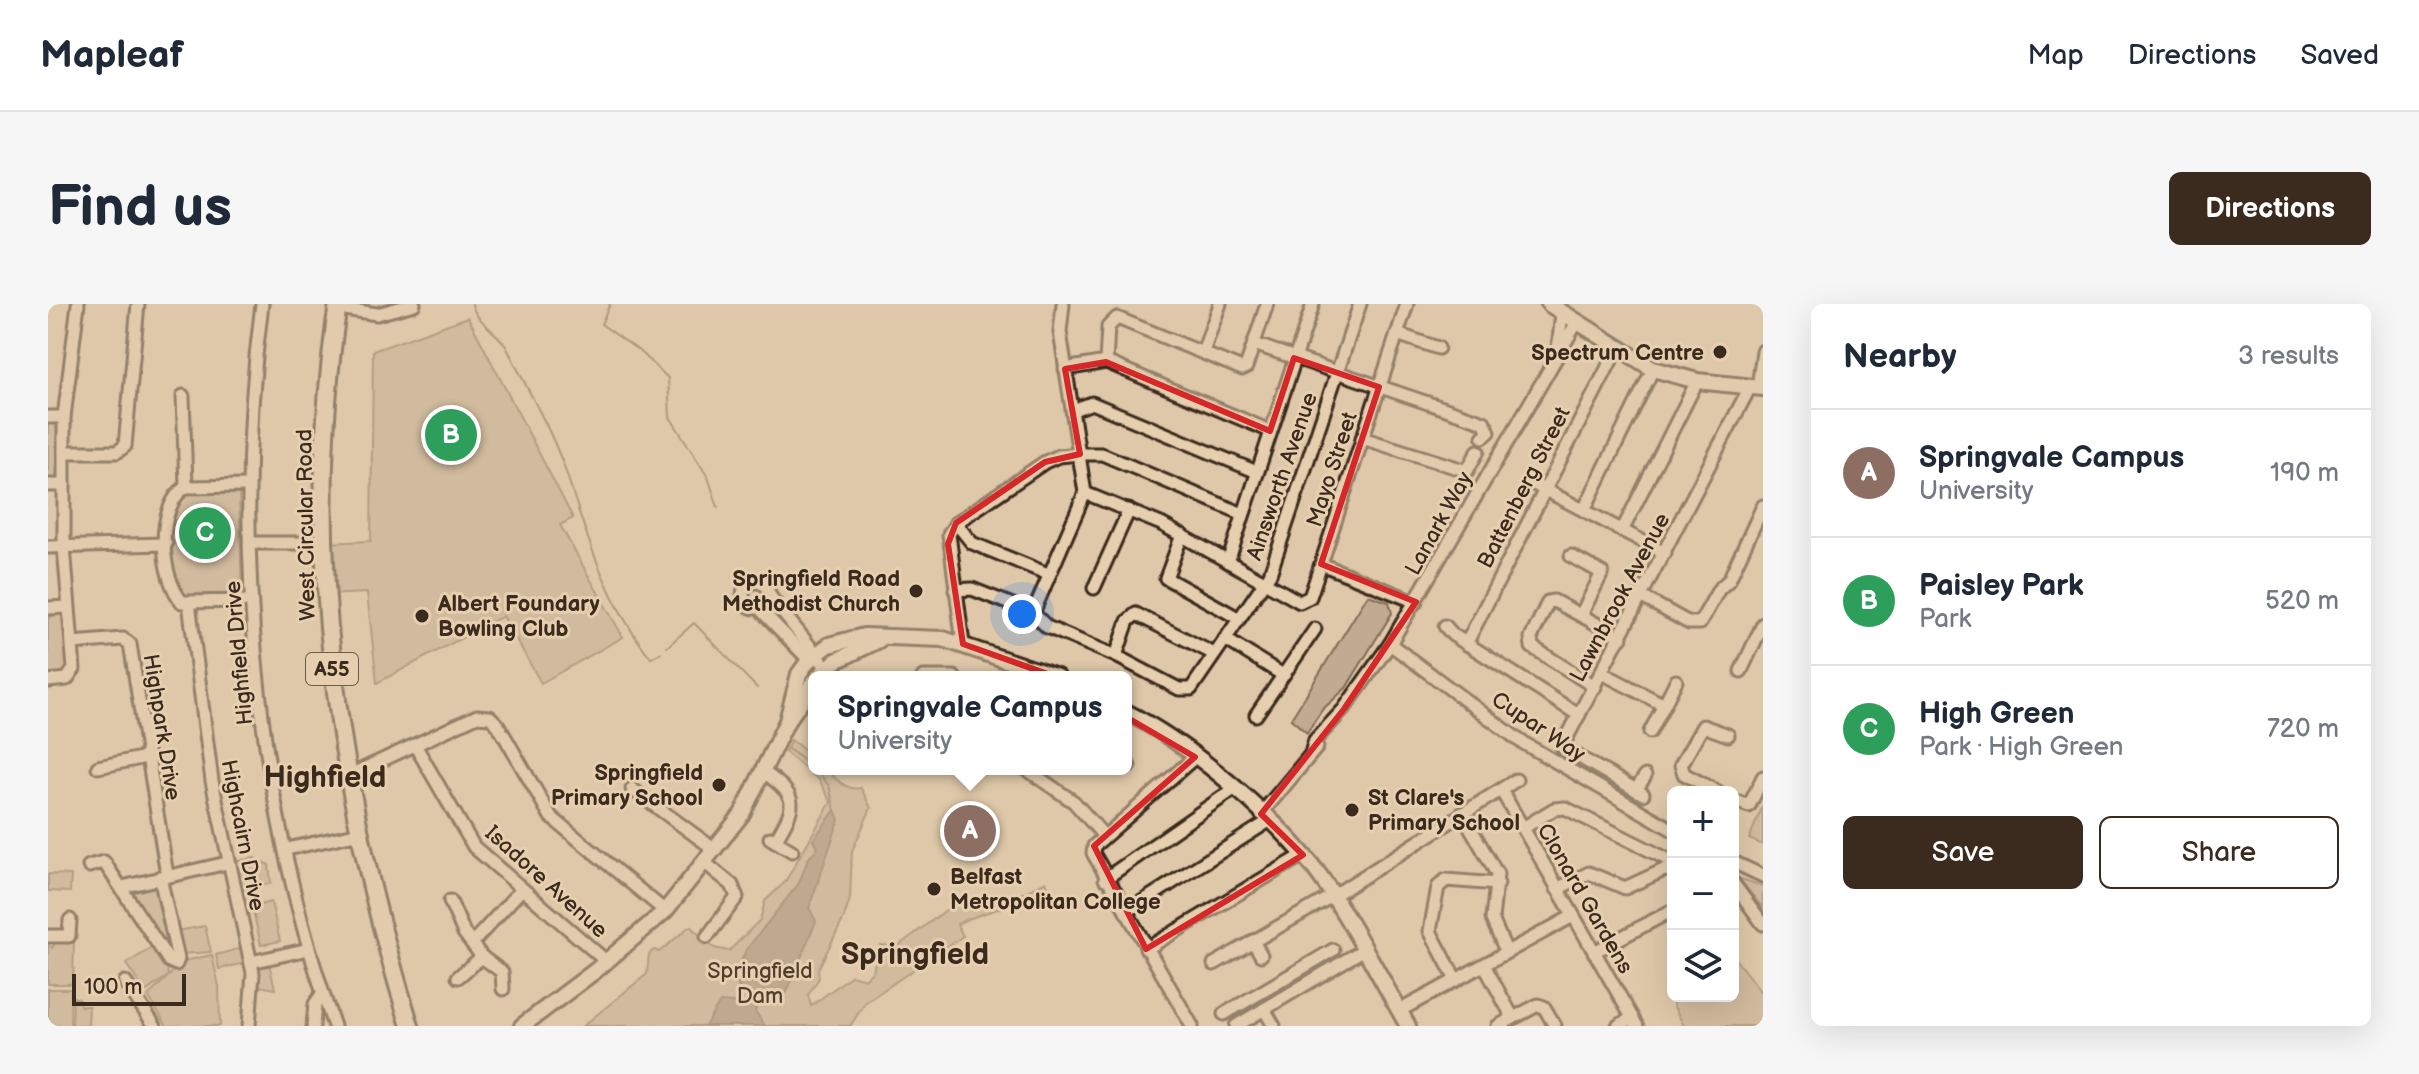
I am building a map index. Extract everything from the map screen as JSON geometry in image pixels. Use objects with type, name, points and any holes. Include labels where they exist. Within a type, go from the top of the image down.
[{"type":"highway","name":"West Circular Road","points":[[338,306],[326,413],[323,543],[328,632],[348,776],[410,1026]]},
{"type":"main road","points":[[1556,308],[1653,369],[1697,381],[1757,388]]},
{"type":"main road","points":[[522,1026],[607,962],[665,911],[742,814],[765,773],[787,721],[799,674],[867,643],[894,637]]},
{"type":"main road","points":[[819,664],[848,638],[894,637],[963,644],[1018,670]]},
{"type":"main road","points":[[787,721],[808,691]]},
{"type":"main road","points":[[1132,716],[1195,757],[1234,789],[1303,855],[1332,895],[1408,1026]]},
{"type":"street","points":[[48,681],[72,676],[64,547],[64,417],[78,304]]},
{"type":"street","points":[[64,452],[117,452],[125,446],[138,304]]},
{"type":"street","name":"Highfield Drive","points":[[262,304],[251,404],[248,486],[251,601],[265,734],[287,849],[309,949],[334,1026]]},
{"type":"street","points":[[338,306],[377,314],[414,304]]},
{"type":"street","points":[[1033,613],[1085,493],[1060,332],[1063,304]]},
{"type":"street","points":[[1203,352],[1220,304]]},
{"type":"street","points":[[1106,362],[1108,327],[1117,318],[1242,369],[1267,304]]},
{"type":"street","points":[[1228,562],[1313,304]]},
{"type":"street","name":"Ainsworth Avenue","points":[[1116,656],[1179,689],[1191,689],[1265,582],[1360,304]]},
{"type":"street","name":"Mayo Street","points":[[1265,582],[1300,602],[1310,597],[1407,304]]},
{"type":"street","points":[[1556,308],[1557,354]]},
{"type":"street","name":"Lanark Way","points":[[1126,912],[1265,818],[1312,750],[1315,740],[1323,736],[1390,644],[1577,322]]},
{"type":"street","points":[[1397,334],[1438,348]]},
{"type":"street","points":[[1254,344],[1484,422],[1489,435]]},
{"type":"street","name":"Battenberg Street","points":[[1466,644],[1617,349]]},
{"type":"street","name":"Lawnbrook Avenue","points":[[1645,776],[1640,792],[1562,750],[1665,553],[1757,388],[1763,351]]},
{"type":"street","points":[[1065,369],[1106,362],[1270,431]]},
{"type":"street","points":[[1584,510],[1653,369]]},
{"type":"street","points":[[1622,531],[1697,381]]},
{"type":"street","points":[[183,396],[186,487]]},
{"type":"street","points":[[1073,410],[1092,403],[1257,472]]},
{"type":"street","points":[[48,417],[64,417]]},
{"type":"street","points":[[1362,438],[1467,471],[1477,459]]},
{"type":"street","points":[[963,644],[948,544],[956,523],[1045,462],[1059,456],[1102,454],[1243,514]]},
{"type":"street","points":[[1530,482],[1665,553]]},
{"type":"street","points":[[48,485],[64,485]]},
{"type":"street","points":[[248,486],[186,487],[178,492],[167,516],[166,544],[172,583],[178,597],[189,603],[251,601]]},
{"type":"street","points":[[1085,493],[1182,535],[1265,582]]},
{"type":"street","points":[[1642,597],[1696,624],[1719,589],[1729,580],[1763,506]]},
{"type":"street","points":[[1112,586],[1096,584],[1129,510]]},
{"type":"street","points":[[956,523],[972,543],[1048,574]]},
{"type":"street","points":[[1182,535],[1166,578],[1238,618]]},
{"type":"street","points":[[250,543],[323,543]]},
{"type":"street","points":[[48,547],[166,544]]},
{"type":"street","points":[[1571,556],[1602,573],[1581,615]]},
{"type":"street","points":[[1321,564],[1416,602]]},
{"type":"street","points":[[759,583],[819,664],[759,608],[744,601],[747,586],[759,583]]},
{"type":"street","points":[[955,590],[972,589],[1033,613],[1047,627],[1116,656],[1128,621],[1136,614],[1214,654]]},
{"type":"street","points":[[759,608],[769,595]]},
{"type":"street","points":[[1595,687],[1532,647],[1531,638],[1548,602],[1554,601],[1621,637]]},
{"type":"street","name":"Highcairn Drive","points":[[189,603],[197,687],[227,863],[251,962],[254,985],[249,1026]]},
{"type":"street","points":[[48,608],[67,607]]},
{"type":"street","points":[[1741,671],[1763,624]]},
{"type":"street","points":[[1445,626],[1466,644],[1579,715]]},
{"type":"street","points":[[1256,715],[1313,633],[1322,645]]},
{"type":"street","points":[[1225,639],[1283,675]]},
{"type":"street","name":"Highpark Drive","points":[[72,643],[129,641],[178,959],[176,964],[169,961],[122,887]]},
{"type":"street","name":"Cupar Way","points":[[1390,644],[1520,741],[1667,827]]},
{"type":"street","points":[[1602,673],[1664,705]]},
{"type":"street","points":[[1650,732],[1676,681]]},
{"type":"street","points":[[348,776],[477,716],[495,720],[551,817],[665,911]]},
{"type":"street","points":[[1707,786],[1684,774],[1681,765],[1703,726],[1728,735]]},
{"type":"street","name":"Isadore Avenue","points":[[415,745],[474,847],[607,962]]},
{"type":"street","points":[[102,768],[146,757]]},
{"type":"street","points":[[1192,1026],[1105,879],[1093,853],[1094,846],[1104,836],[1195,757]]},
{"type":"street","points":[[765,773],[788,790],[791,796],[790,814],[772,839],[792,851]]},
{"type":"street","points":[[1035,775],[1074,802],[1104,836]]},
{"type":"street","points":[[1739,802],[1749,806],[1763,777]]},
{"type":"street","points":[[1214,964],[1332,895],[1516,780]]},
{"type":"street","points":[[632,789],[714,849]]},
{"type":"street","points":[[1105,879],[1234,789]]},
{"type":"street","name":"Clonard Gardens","points":[[1501,790],[1635,1022]]},
{"type":"street","points":[[1523,828],[1554,809],[1565,808],[1667,859]]},
{"type":"street","points":[[1462,813],[1496,869],[1498,884],[1492,919],[1506,951]]},
{"type":"street","points":[[287,849],[360,833]]},
{"type":"street","points":[[1146,949],[1303,855]]},
{"type":"street","points":[[89,866],[104,862],[122,887],[227,863]]},
{"type":"street","points":[[704,862],[732,885],[737,897],[707,937]]},
{"type":"street","points":[[1739,865],[1763,876]]},
{"type":"street","points":[[1557,889],[1589,873],[1625,888],[1667,867]]},
{"type":"street","points":[[1456,980],[1430,931],[1438,887],[1446,880],[1498,884]]},
{"type":"street","points":[[472,943],[521,890]]},
{"type":"street","points":[[1739,891],[1763,924]]},
{"type":"street","points":[[449,900],[482,957],[502,972],[503,989]]},
{"type":"street","points":[[1594,952],[1667,913]]},
{"type":"street","points":[[1399,1011],[1573,916]]},
{"type":"street","points":[[48,936],[69,936],[70,920]]},
{"type":"street","points":[[715,927],[727,937]]},
{"type":"street","points":[[1253,941],[1261,955]]},
{"type":"street","points":[[251,962],[309,949]]},
{"type":"street","points":[[1224,1014],[1333,950]]},
{"type":"street","points":[[1236,1026],[1363,950]]},
{"type":"street","points":[[458,977],[482,957]]},
{"type":"street","points":[[1307,965],[1315,979]]},
{"type":"street","points":[[1484,965],[1513,1018]]},
{"type":"street","points":[[125,982],[155,1026]]},
{"type":"street","points":[[313,1026],[315,1004],[322,994]]},
{"type":"street","points":[[1498,1026],[1538,1005],[1544,1007],[1555,1026]]},
{"type":"street","points":[[1264,1009],[1274,1026]]},
{"type":"street","points":[[1618,1026],[1635,1022]]},
{"type":"highlighted area","points":[[1294,358],[1379,387],[1321,564],[1416,602],[1344,709],[1261,814],[1303,855],[1146,949],[1094,846],[1195,757],[1059,678],[963,644],[948,544],[956,523],[1045,462],[1080,454],[1065,369],[1106,362],[1270,431]]},
{"type":"green space","points":[[468,317],[573,518],[560,525],[623,637],[541,683],[503,616],[377,683],[367,593],[325,595],[323,543],[371,541],[373,351]]},
{"type":"green space","points":[[48,423],[58,426],[59,474],[48,481]]},
{"type":"green space","points":[[191,491],[239,494],[242,597],[184,600],[173,574],[170,548],[177,508],[182,495]]},
{"type":"green space","points":[[1368,595],[1389,602],[1392,613],[1346,688],[1322,710],[1307,733],[1291,719]]},
{"type":"green space","points":[[59,613],[64,617],[70,666],[68,672],[48,674],[48,618]]},
{"type":"green space","name":"Springfield Dam","points":[[791,740],[808,753],[808,771],[785,752]]},
{"type":"green space","name":"Springfield Dam","points":[[813,775],[833,775],[846,786],[861,788],[871,808],[852,851],[850,899],[818,969],[819,978],[808,995],[811,1006],[852,975],[865,979],[873,971],[880,945],[898,946],[958,901],[1024,893],[1046,881],[1048,887],[1026,899],[957,924],[963,936],[866,1002],[850,1026],[583,1026],[647,974],[649,954],[654,950],[659,952],[690,926],[714,948],[729,951],[760,920],[765,901],[785,882],[831,802]]},
{"type":"green space","points":[[1763,805],[1763,845],[1749,839]]},
{"type":"green space","points":[[254,858],[269,865],[271,883],[241,889],[233,862]]},
{"type":"green space","points":[[48,874],[71,875],[70,892],[48,891]]},
{"type":"green space","points":[[1739,878],[1763,886],[1763,908],[1739,879]]},
{"type":"green space","points":[[155,885],[172,956],[131,893],[133,888]]},
{"type":"green space","points":[[271,902],[280,941],[261,945],[252,907]]},
{"type":"green space","points":[[205,926],[211,952],[182,954],[176,931]]},
{"type":"green space","points":[[55,943],[74,943],[73,984],[48,984],[48,945],[52,948]]},
{"type":"green space","points":[[153,947],[167,967],[168,976],[145,992],[126,964]]},
{"type":"green space","points":[[242,948],[246,963],[219,969],[216,955]]},
{"type":"green space","points":[[212,955],[219,986],[220,1026],[167,1026],[148,996],[184,961]]},
{"type":"green space","points":[[269,963],[275,989],[259,986],[259,968]]},
{"type":"green space","points":[[1739,964],[1763,995],[1763,1026],[1684,1026],[1673,1002],[1739,1002]]},
{"type":"green space","points":[[48,989],[71,989],[70,1026],[48,1026]]},
{"type":"green space","points":[[73,997],[79,999],[80,1006],[89,1006],[88,1026],[72,1026]]},
{"type":"shaded area","name":"Springfield Dam","points":[[835,810],[839,820],[809,908],[816,921],[784,999],[760,1000],[755,1011],[765,1026],[705,1026],[720,1002],[745,1004],[749,996],[739,988],[735,976],[746,950],[799,883],[808,859],[818,848],[813,840]]},
{"type":"waterway","points":[[472,304],[474,311],[507,348],[549,430],[612,596],[651,658],[661,653]]},
{"type":"waterway","points":[[610,304],[601,324],[642,353],[668,378],[670,417],[708,477],[718,507]]},
{"type":"waterway","points":[[667,647],[694,623],[757,688]]},
{"type":"waterway","points":[[788,749],[808,763]]},
{"type":"waterway","points":[[821,775],[829,786],[835,810]]},
{"type":"place","name":"Spectrum Centre","points":[[1720,352]]},
{"type":"place","name":"Paisley Park","points":[[451,435]]},
{"type":"place","name":"High Green","points":[[205,533]]},
{"type":"place","name":"Springfield Road Methodist Church","points":[[916,591]]},
{"type":"place","name":"Albert Foundary Bowling Club","points":[[422,616]]},
{"type":"place","name":"Springfield Primary School","points":[[719,785]]},
{"type":"place","name":"St Clare's Primary School","points":[[1352,810]]},
{"type":"place","name":"Springvale Campus","points":[[970,831]]},
{"type":"place","name":"Belfast Metropolitan College","points":[[934,889]]},
{"type":"district","name":"Highfield","points":[[325,777]]},
{"type":"district","name":"Springfield","points":[[915,954]]}]
